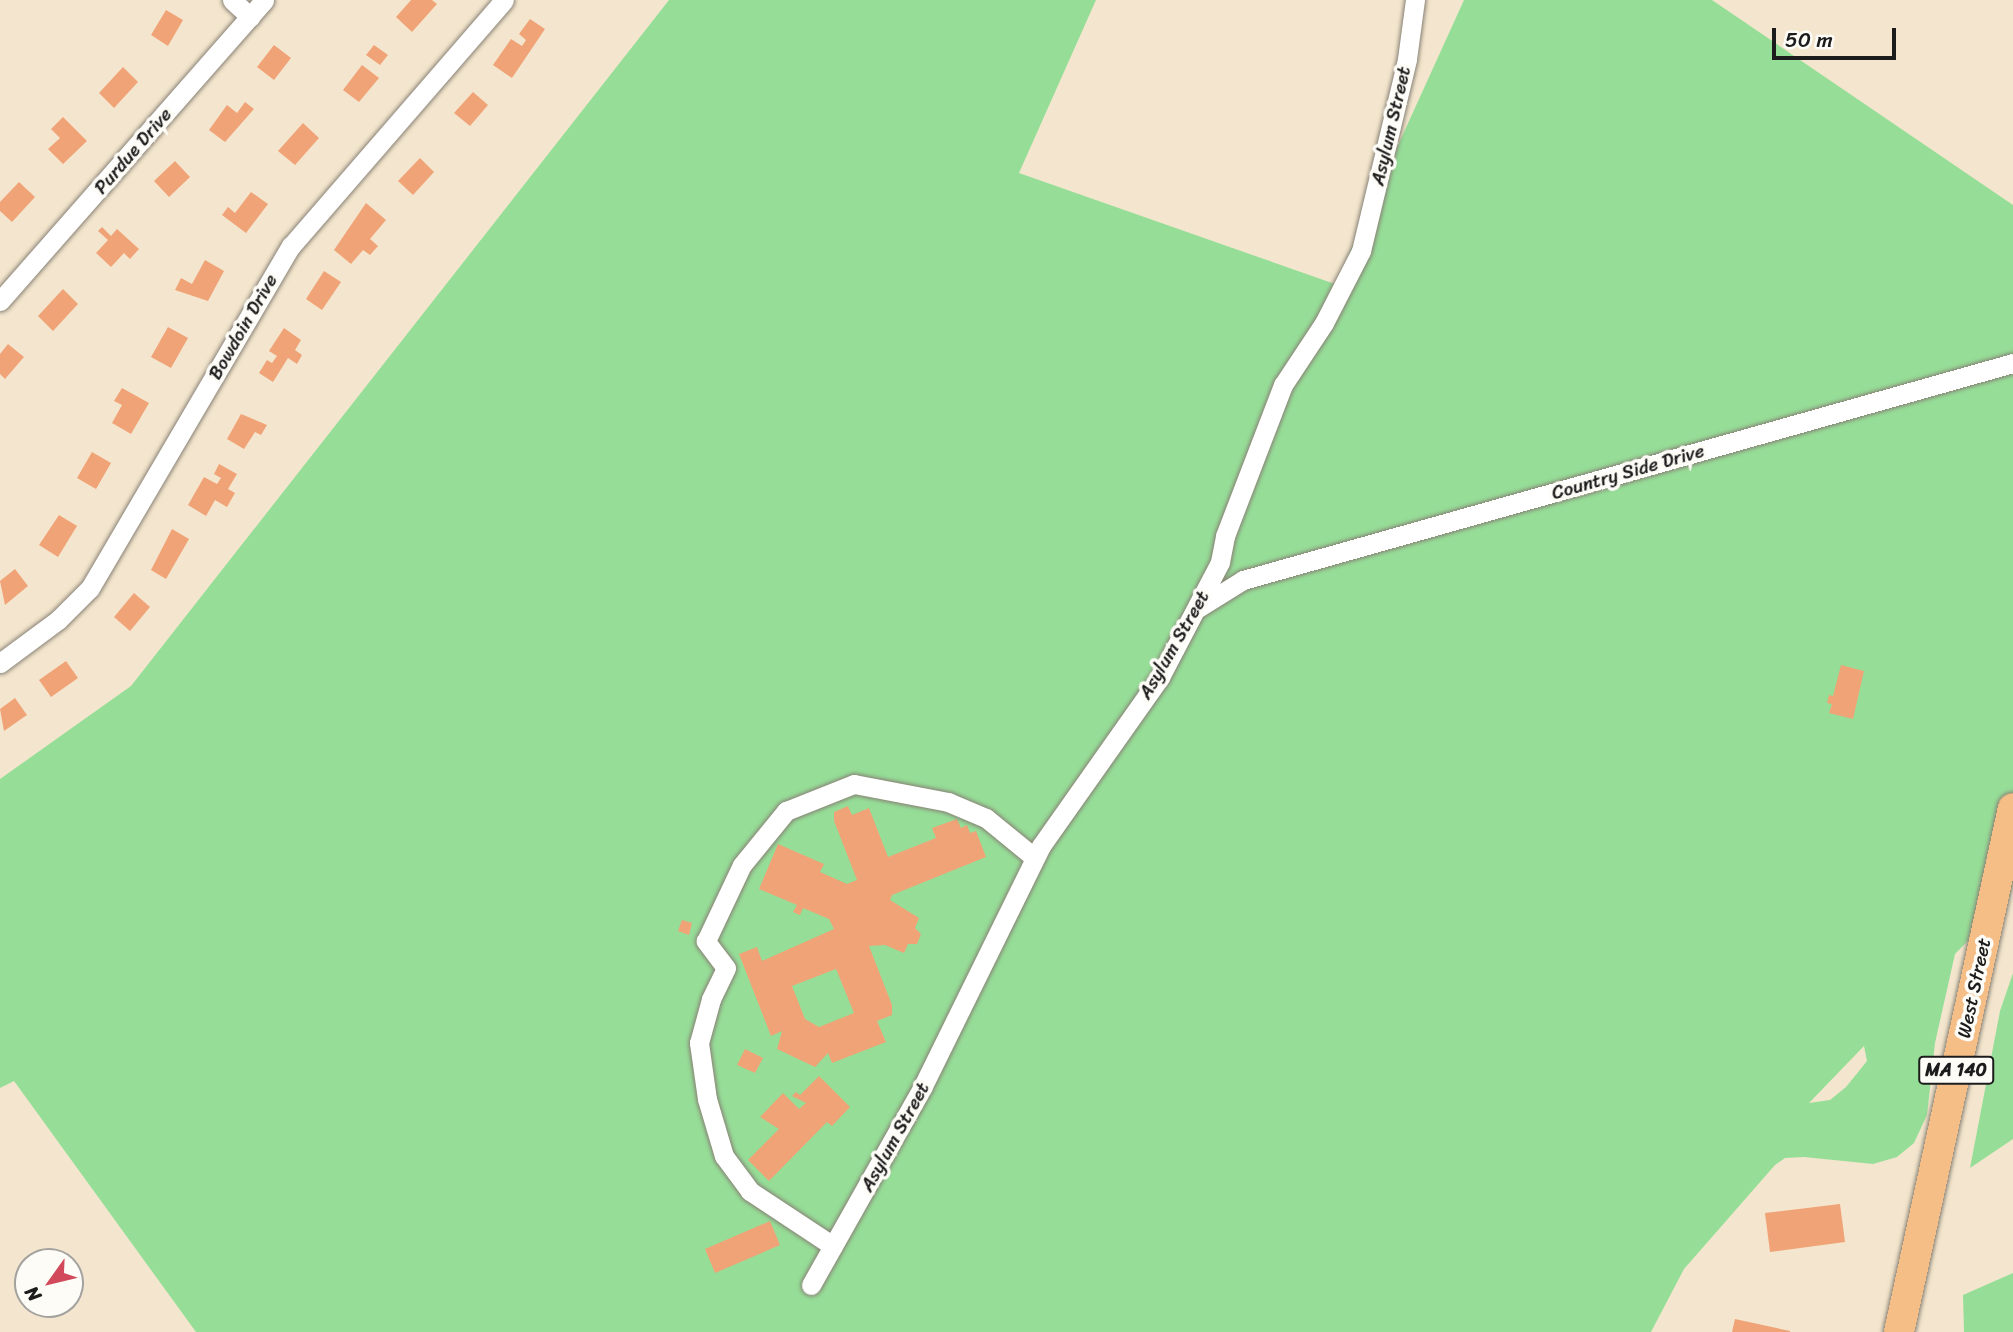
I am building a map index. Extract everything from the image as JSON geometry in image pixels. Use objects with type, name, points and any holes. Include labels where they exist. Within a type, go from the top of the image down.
[{"type":"main road","name":"West Street","points":[[1899,1332],[2013,808]]},
{"type":"street","points":[[232,0],[250,17]]},
{"type":"street","name":"Purdue Drive","points":[[0,301],[264,0]]},
{"type":"street","name":"Bowdoin Drive","points":[[0,663],[58,620],[90,588],[291,246],[504,0]]},
{"type":"street","name":"Asylum Street","points":[[811,1286],[923,1086],[1035,858],[1160,677],[1220,562],[1225,536],[1283,385],[1324,323],[1361,251],[1406,59],[1415,0]]},
{"type":"street","name":"Country Side Drive","points":[[1196,609],[1242,580],[2013,363]]},
{"type":"street","points":[[1220,562],[1232,577],[1242,580]]},
{"type":"street","points":[[833,1246],[750,1191],[724,1156],[707,1099],[699,1043],[711,999],[726,968],[706,941],[743,865],[786,811],[854,784],[948,802],[986,818],[1035,858]]},
{"type":"green space","points":[[669,0],[1096,0],[1019,173],[1335,284],[1464,0],[1712,0],[2013,205],[2013,882],[2009,899],[1955,954],[1935,1043],[1927,1115],[1914,1143],[1897,1157],[1873,1164],[1804,1157],[1785,1158],[1775,1165],[1684,1269],[1651,1332],[196,1332],[14,1081],[0,1088],[0,779],[131,686]],"holes":[[[1864,1046],[1867,1061],[1846,1087],[1830,1100],[1809,1103]]]},
{"type":"green space","points":[[2013,973],[2013,1139],[1970,1168],[2000,1011]]},
{"type":"green space","points":[[2013,1273],[2013,1332],[1964,1332],[1963,1295]]},
{"type":"building","points":[[411,0],[432,0],[437,4],[412,32],[396,17]]},
{"type":"building","points":[[166,10],[183,20],[168,46],[151,35]]},
{"type":"building","points":[[530,19],[545,29],[512,78],[493,65],[511,39],[522,46],[526,40],[519,34]]},
{"type":"building","points":[[274,45],[291,58],[274,80],[257,67]]},
{"type":"building","points":[[374,45],[388,55],[380,65],[366,55]]},
{"type":"building","points":[[362,65],[379,78],[359,102],[343,90]]},
{"type":"building","points":[[123,67],[138,82],[114,108],[99,93]]},
{"type":"building","points":[[473,92],[488,105],[470,126],[454,113]]},
{"type":"building","points":[[245,102],[254,109],[225,142],[209,130],[227,105],[237,113]]},
{"type":"building","points":[[63,117],[87,141],[63,164],[48,149],[60,138],[51,129]]},
{"type":"building","points":[[303,123],[319,138],[295,165],[278,151]]},
{"type":"building","points":[[420,158],[434,172],[413,195],[398,181]]},
{"type":"building","points":[[175,161],[190,177],[169,197],[154,181]]},
{"type":"building","points":[[19,182],[35,197],[12,222],[0,211],[0,202]]},
{"type":"building","points":[[251,192],[268,204],[246,233],[222,215],[228,207],[235,213]]},
{"type":"building","points":[[366,203],[386,220],[370,239],[378,246],[370,255],[363,250],[351,264],[334,250]]},
{"type":"building","points":[[102,227],[111,236],[117,229],[139,249],[130,259],[124,253],[111,267],[96,253],[108,240],[98,231]]},
{"type":"building","points":[[205,260],[224,271],[208,301],[175,290],[181,278],[192,284]]},
{"type":"building","points":[[324,271],[341,282],[322,310],[306,299]]},
{"type":"building","points":[[63,289],[78,304],[53,331],[38,316]]},
{"type":"building","points":[[168,327],[188,338],[171,368],[151,357]]},
{"type":"building","points":[[284,328],[301,340],[295,350],[302,355],[297,364],[288,358],[273,382],[259,373],[267,360],[272,363],[277,356],[269,351]]},
{"type":"building","points":[[8,344],[24,357],[5,379],[0,374],[0,354]]},
{"type":"building","points":[[122,388],[149,403],[131,434],[112,423],[122,405],[114,401]]},
{"type":"building","points":[[241,414],[267,425],[261,435],[255,432],[244,449],[227,439]]},
{"type":"building","points":[[92,452],[111,463],[96,489],[77,478]]},
{"type":"building","points":[[219,464],[237,474],[228,489],[235,493],[227,507],[215,500],[206,516],[188,505],[204,477],[217,484],[221,478],[214,474]]},
{"type":"building","points":[[59,515],[77,526],[58,557],[39,545]]},
{"type":"building","points":[[172,529],[189,539],[166,579],[151,570]]},
{"type":"building","points":[[15,569],[28,586],[5,605],[0,581]]},
{"type":"building","points":[[134,593],[150,607],[130,631],[114,617]]},
{"type":"building","points":[[66,661],[78,678],[51,697],[39,680]]},
{"type":"building","points":[[1841,665],[1864,671],[1853,719],[1829,713],[1832,704],[1827,703],[1829,695],[1833,696]]},
{"type":"building","points":[[15,698],[27,715],[4,731],[0,709]]},
{"type":"building","points":[[848,806],[852,815],[869,808],[888,857],[936,838],[932,828],[957,819],[961,828],[967,825],[970,833],[976,831],[986,857],[892,895],[890,900],[919,918],[915,928],[921,934],[917,944],[908,944],[904,953],[885,945],[869,946],[892,1005],[892,1015],[877,1021],[886,1042],[832,1063],[828,1053],[815,1067],[777,1049],[782,1031],[771,1036],[739,954],[757,947],[762,961],[834,929],[829,919],[803,908],[800,915],[793,912],[797,905],[759,889],[778,844],[824,864],[820,872],[847,884],[857,880],[834,821],[834,812]],"holes":[[[836,969],[854,1013],[819,1027],[805,1019],[792,986]]]},
{"type":"building","points":[[682,920],[692,923],[689,935],[678,931]]},
{"type":"building","points":[[745,1049],[763,1058],[755,1073],[737,1065]]},
{"type":"building","points":[[819,1076],[850,1107],[832,1126],[827,1122],[769,1181],[748,1160],[779,1129],[760,1117],[783,1093],[799,1109],[806,1103],[792,1096],[796,1092],[800,1095]]},
{"type":"building","points":[[1840,1204],[1845,1242],[1770,1252],[1765,1213]]},
{"type":"building","points":[[770,1221],[780,1245],[715,1273],[705,1249]]},
{"type":"building","points":[[1735,1319],[1790,1331],[1790,1332],[1732,1332]]}]
